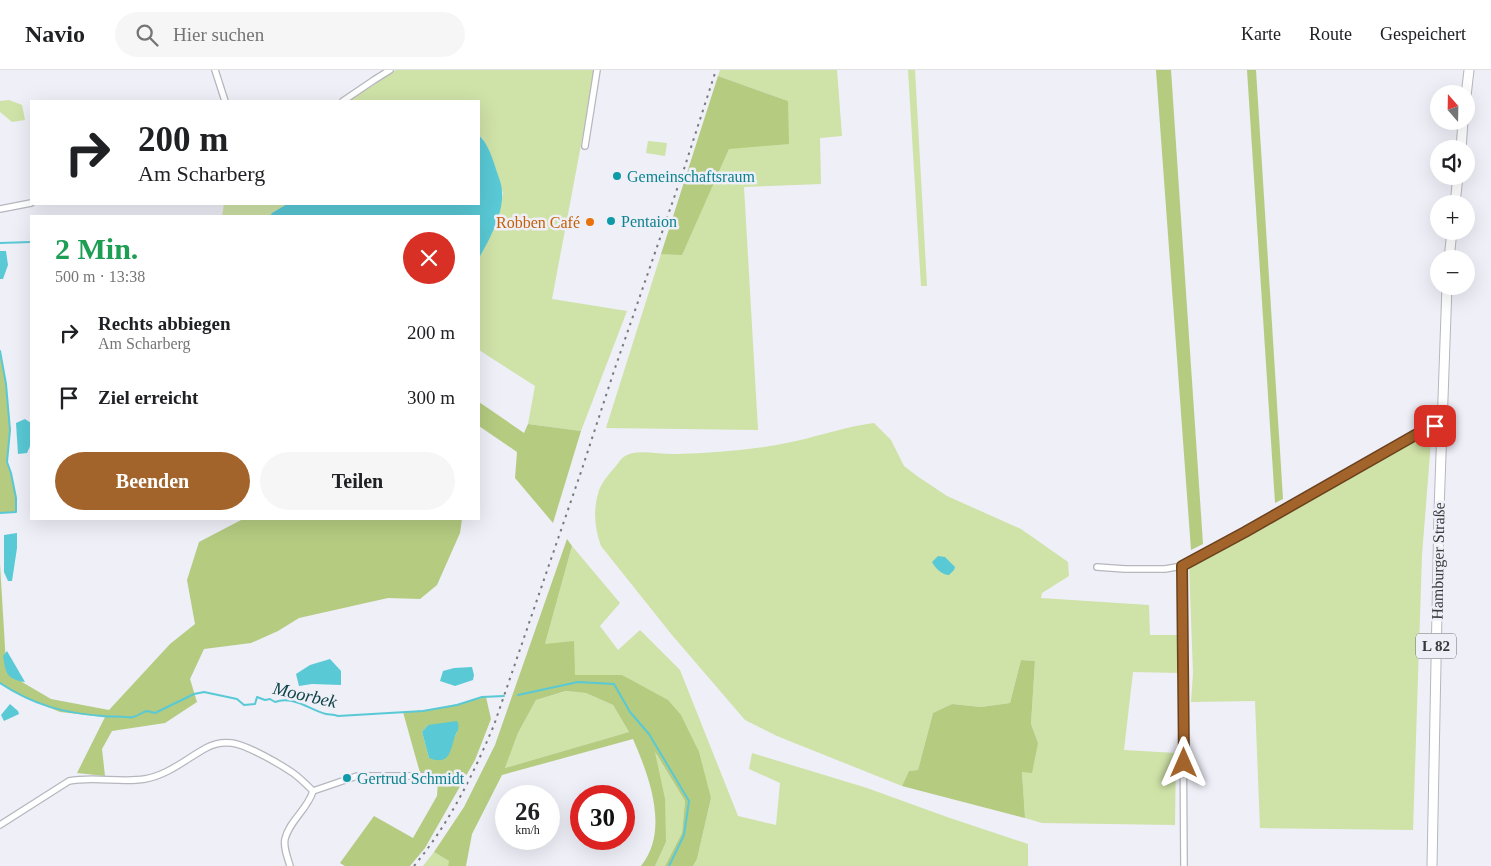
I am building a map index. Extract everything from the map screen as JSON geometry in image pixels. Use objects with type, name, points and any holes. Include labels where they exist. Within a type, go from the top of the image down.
[{"type":"main road","points":[[1467,85],[1469,70]]},
{"type":"main road","name":"Hamburger Straße","points":[[1432,866],[1439,510],[1448,295]]},
{"type":"street","points":[[215,70],[225,100]]},
{"type":"street","points":[[344,100],[390,70]]},
{"type":"street","points":[[585,146],[597,70]]},
{"type":"street","points":[[0,209],[30,203]]},
{"type":"street","points":[[1097,566],[1125,569],[1165,569],[1182,566],[1424,430],[1443,425]]},
{"type":"street","points":[[1182,566],[1184,866]]},
{"type":"street","points":[[0,825],[69,781],[79,779],[146,779],[161,774],[208,747],[220,743],[233,743],[256,752],[294,774],[313,791]]},
{"type":"street","points":[[313,791],[357,776],[429,776]]},
{"type":"street","points":[[290,866],[284,840],[288,830],[311,800],[313,791]]},
{"type":"green space","points":[[396,70],[594,70],[552,299],[627,311],[581,431],[528,424],[535,386],[480,351],[480,256],[495,226],[503,193],[483,139],[480,136],[480,100],[351,100]]},
{"type":"green space","points":[[720,70],[837,70],[842,136],[820,138],[821,184],[744,187],[758,430],[606,428],[661,254],[682,254],[729,149],[788,101],[718,76]]},
{"type":"green space","points":[[908,70],[915,70],[927,286],[921,286]]},
{"type":"green space","points":[[1156,70],[1171,70],[1203,544],[1191,550]]},
{"type":"green space","points":[[1247,70],[1256,70],[1283,499],[1275,503]]},
{"type":"green space","points":[[718,76],[788,101],[789,144],[729,149],[682,255],[661,254]]},
{"type":"green space","points":[[9,100],[22,105],[25,120],[12,122],[0,112],[0,101]]},
{"type":"green space","points":[[648,141],[667,143],[665,156],[646,153]]},
{"type":"green space","points":[[224,205],[285,205],[271,215],[222,215]]},
{"type":"green space","points":[[0,351],[6,384],[10,430],[7,463],[16,498],[16,512],[0,513]]},
{"type":"green space","points":[[480,403],[524,433],[528,424],[581,431],[553,523],[515,478],[517,452],[480,427]]},
{"type":"green space","points":[[874,423],[891,440],[904,466],[917,476],[947,496],[1021,529],[1068,562],[1069,576],[1042,593],[1041,598],[1149,605],[1150,635],[1179,635],[1180,673],[1133,672],[1124,750],[1176,753],[1175,825],[1042,823],[1025,818],[1022,772],[1038,743],[1031,724],[1035,661],[1021,660],[1010,703],[981,707],[952,704],[933,713],[918,770],[909,771],[902,786],[777,736],[745,720],[672,635],[601,546],[595,520],[596,500],[603,483],[627,455],[638,452],[691,454],[751,449],[806,439]]},
{"type":"green space","points":[[1432,429],[1422,555],[1413,830],[1260,828],[1255,701],[1191,702],[1193,673],[1189,564],[1323,493]]},
{"type":"green space","points":[[241,520],[462,520],[460,533],[437,585],[420,599],[388,598],[299,618],[278,631],[251,643],[204,649],[190,679],[197,702],[165,723],[112,731],[102,749],[105,776],[77,773],[105,717],[60,712],[21,696],[0,683],[0,564],[6,664],[22,682],[51,699],[109,710],[170,644],[195,624],[187,580],[199,542]]},
{"type":"green space","points":[[567,539],[572,546],[545,644],[574,641],[575,675],[622,675],[668,700],[681,715],[699,752],[711,798],[697,859],[693,866],[665,866],[682,833],[685,801],[655,752],[665,799],[666,842],[655,866],[641,866],[650,852],[654,836],[654,803],[645,769],[633,739],[502,775],[497,785],[495,785],[495,789],[472,834],[466,866],[448,866],[449,861],[434,852],[464,807],[495,745]],"holes":[[[566,691],[586,693],[613,705],[629,732],[505,768],[518,733],[536,700]]]},
{"type":"green space","points":[[572,546],[620,603],[600,626],[618,650],[640,630],[680,670],[738,816],[776,825],[780,783],[749,769],[752,753],[867,788],[1028,844],[1028,866],[693,866],[697,859],[711,798],[622,675],[575,675],[545,644]]},
{"type":"green space","points":[[1021,660],[1035,661],[1031,724],[1038,743],[1032,773],[1022,772],[1025,818],[902,786],[909,771],[918,770],[933,713],[952,704],[981,707],[1010,703]]},
{"type":"green space","points":[[567,691],[586,693],[613,705],[629,732],[505,768],[518,733],[536,700]]},
{"type":"green space","points":[[486,697],[491,719],[475,760],[425,848],[410,866],[345,866],[340,863],[374,816],[413,838],[437,796],[438,781],[422,780],[403,712],[434,709]],"holes":[[[428,725],[457,732],[455,736],[429,758],[422,732]]]},
{"type":"green space","points":[[654,751],[685,801],[682,833],[665,866],[655,866],[666,842]]},
{"type":"green space","points":[[434,852],[449,861],[448,866],[423,866]]},
{"type":"water","points":[[480,136],[490,153],[502,192],[501,208],[498,217],[480,256],[480,215],[271,215],[285,205],[480,205]]},
{"type":"water","points":[[0,251],[6,251],[8,265],[3,279],[0,279]]},
{"type":"water","points":[[25,419],[30,422],[30,446],[27,453],[18,454],[16,423]]},
{"type":"water","points":[[17,533],[17,548],[12,581],[8,581],[4,572],[4,535]]},
{"type":"water","points":[[938,556],[945,557],[955,567],[949,575],[941,572],[933,564],[932,562]]},
{"type":"water","points":[[7,651],[25,682],[14,679],[8,674],[3,656]]},
{"type":"water","points":[[330,659],[341,671],[341,685],[312,684],[299,686],[296,674],[310,665]]},
{"type":"water","points":[[472,667],[473,680],[455,686],[440,681],[443,671]]},
{"type":"water","points":[[10,704],[19,714],[4,721],[1,715]]},
{"type":"water","points":[[457,721],[458,729],[448,756],[441,760],[429,758],[422,732],[428,725]]},
{"type":"waterway","points":[[0,243],[30,242]]},
{"type":"waterway","name":"Moorbek","points":[[0,351],[6,384],[10,430],[7,462],[16,498],[16,512],[0,513]]},
{"type":"waterway","name":"Moorbek","points":[[518,695],[578,682],[614,684],[630,712],[649,734],[689,801],[684,835],[669,866]]},
{"type":"waterway","name":"Moorbek","points":[[0,683],[25,697],[49,707],[88,715],[120,717],[135,716],[147,711],[155,713],[194,694],[204,692],[237,699],[244,705],[255,704],[257,697],[265,700],[270,699],[275,702],[288,700],[326,714],[338,716],[423,711],[457,705],[482,697],[504,696]]},
{"type":"railway","points":[[414,866],[449,816],[478,762],[494,725],[716,70]]},
{"type":"place","name":"Gemeinschaftsraum","points":[[617,176]]},
{"type":"place","name":"Pentaion","points":[[611,221]]},
{"type":"place","name":"Robben Café","points":[[590,222]]},
{"type":"place","name":"Gertrud Schmidt","points":[[347,778]]},
{"type":"route","points":[[1184,763],[1182,566],[1424,430],[1435,426]]}]
